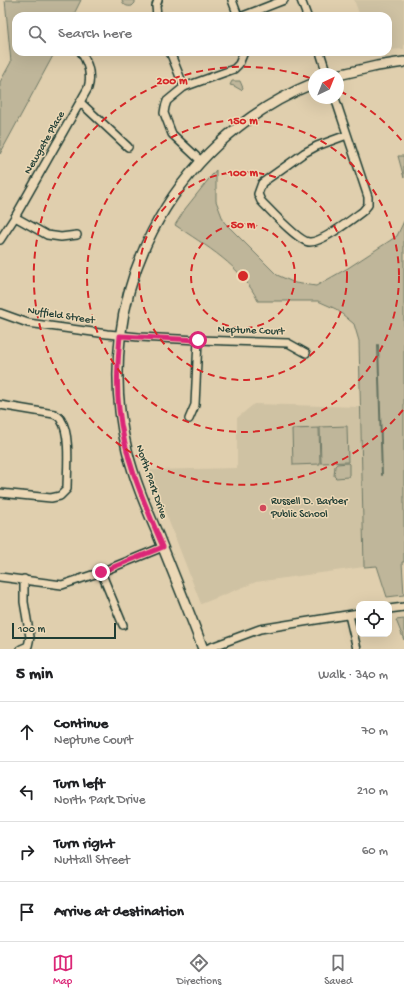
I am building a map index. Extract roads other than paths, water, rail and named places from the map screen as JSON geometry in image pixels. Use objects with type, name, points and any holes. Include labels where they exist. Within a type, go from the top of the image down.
[{"type":"main road","points":[[344,74],[382,65],[404,62]]},
{"type":"main road","name":"North Park Drive","points":[[205,649],[134,474],[122,429],[118,388],[118,367],[120,336],[124,312],[131,284],[146,243],[173,196],[188,176],[201,161],[248,119],[288,94],[308,86]]},
{"type":"street","points":[[157,12],[156,6],[158,0]]},
{"type":"street","points":[[232,0],[236,12]]},
{"type":"street","points":[[252,12],[284,0]]},
{"type":"street","points":[[301,0],[306,12]]},
{"type":"street","name":"Newgate Place","points":[[0,240],[15,217],[81,103],[91,80],[90,72],[84,56]]},
{"type":"street","points":[[172,56],[184,87]]},
{"type":"street","points":[[201,161],[172,134],[164,113],[167,101],[184,87],[234,69],[239,64],[242,56]]},
{"type":"street","points":[[321,56],[325,68]]},
{"type":"street","points":[[81,103],[128,147]]},
{"type":"street","points":[[337,104],[368,197],[368,206],[363,211],[319,240],[309,242],[300,239],[261,202],[258,194],[262,183],[304,153],[317,146],[347,135]]},
{"type":"street","points":[[15,217],[47,234],[61,237],[77,235]]},
{"type":"street","name":"Nuffield Street","points":[[0,313],[28,323],[120,336]]},
{"type":"street","name":"Neptune Court","points":[[120,336],[288,343],[306,353]]},
{"type":"street","points":[[189,419],[195,405],[198,340]]},
{"type":"street","points":[[0,405],[54,414],[61,418],[64,424],[68,449],[67,489],[60,496],[51,498],[0,493]]},
{"type":"street","points":[[0,577],[62,584],[101,572],[163,547]]},
{"type":"street","points":[[101,572],[123,625]]},
{"type":"street","points":[[21,649],[28,646],[30,637],[24,602],[24,579]]},
{"type":"street","points":[[392,609],[404,607]]},
{"type":"street","points":[[205,649],[260,629],[356,614]]},
{"type":"street","points":[[349,615],[356,649]]},
{"type":"waterway","points":[[378,345],[382,475]]},
{"type":"place","name":"Russell D. Barber Public School","points":[[263,508]]}]
